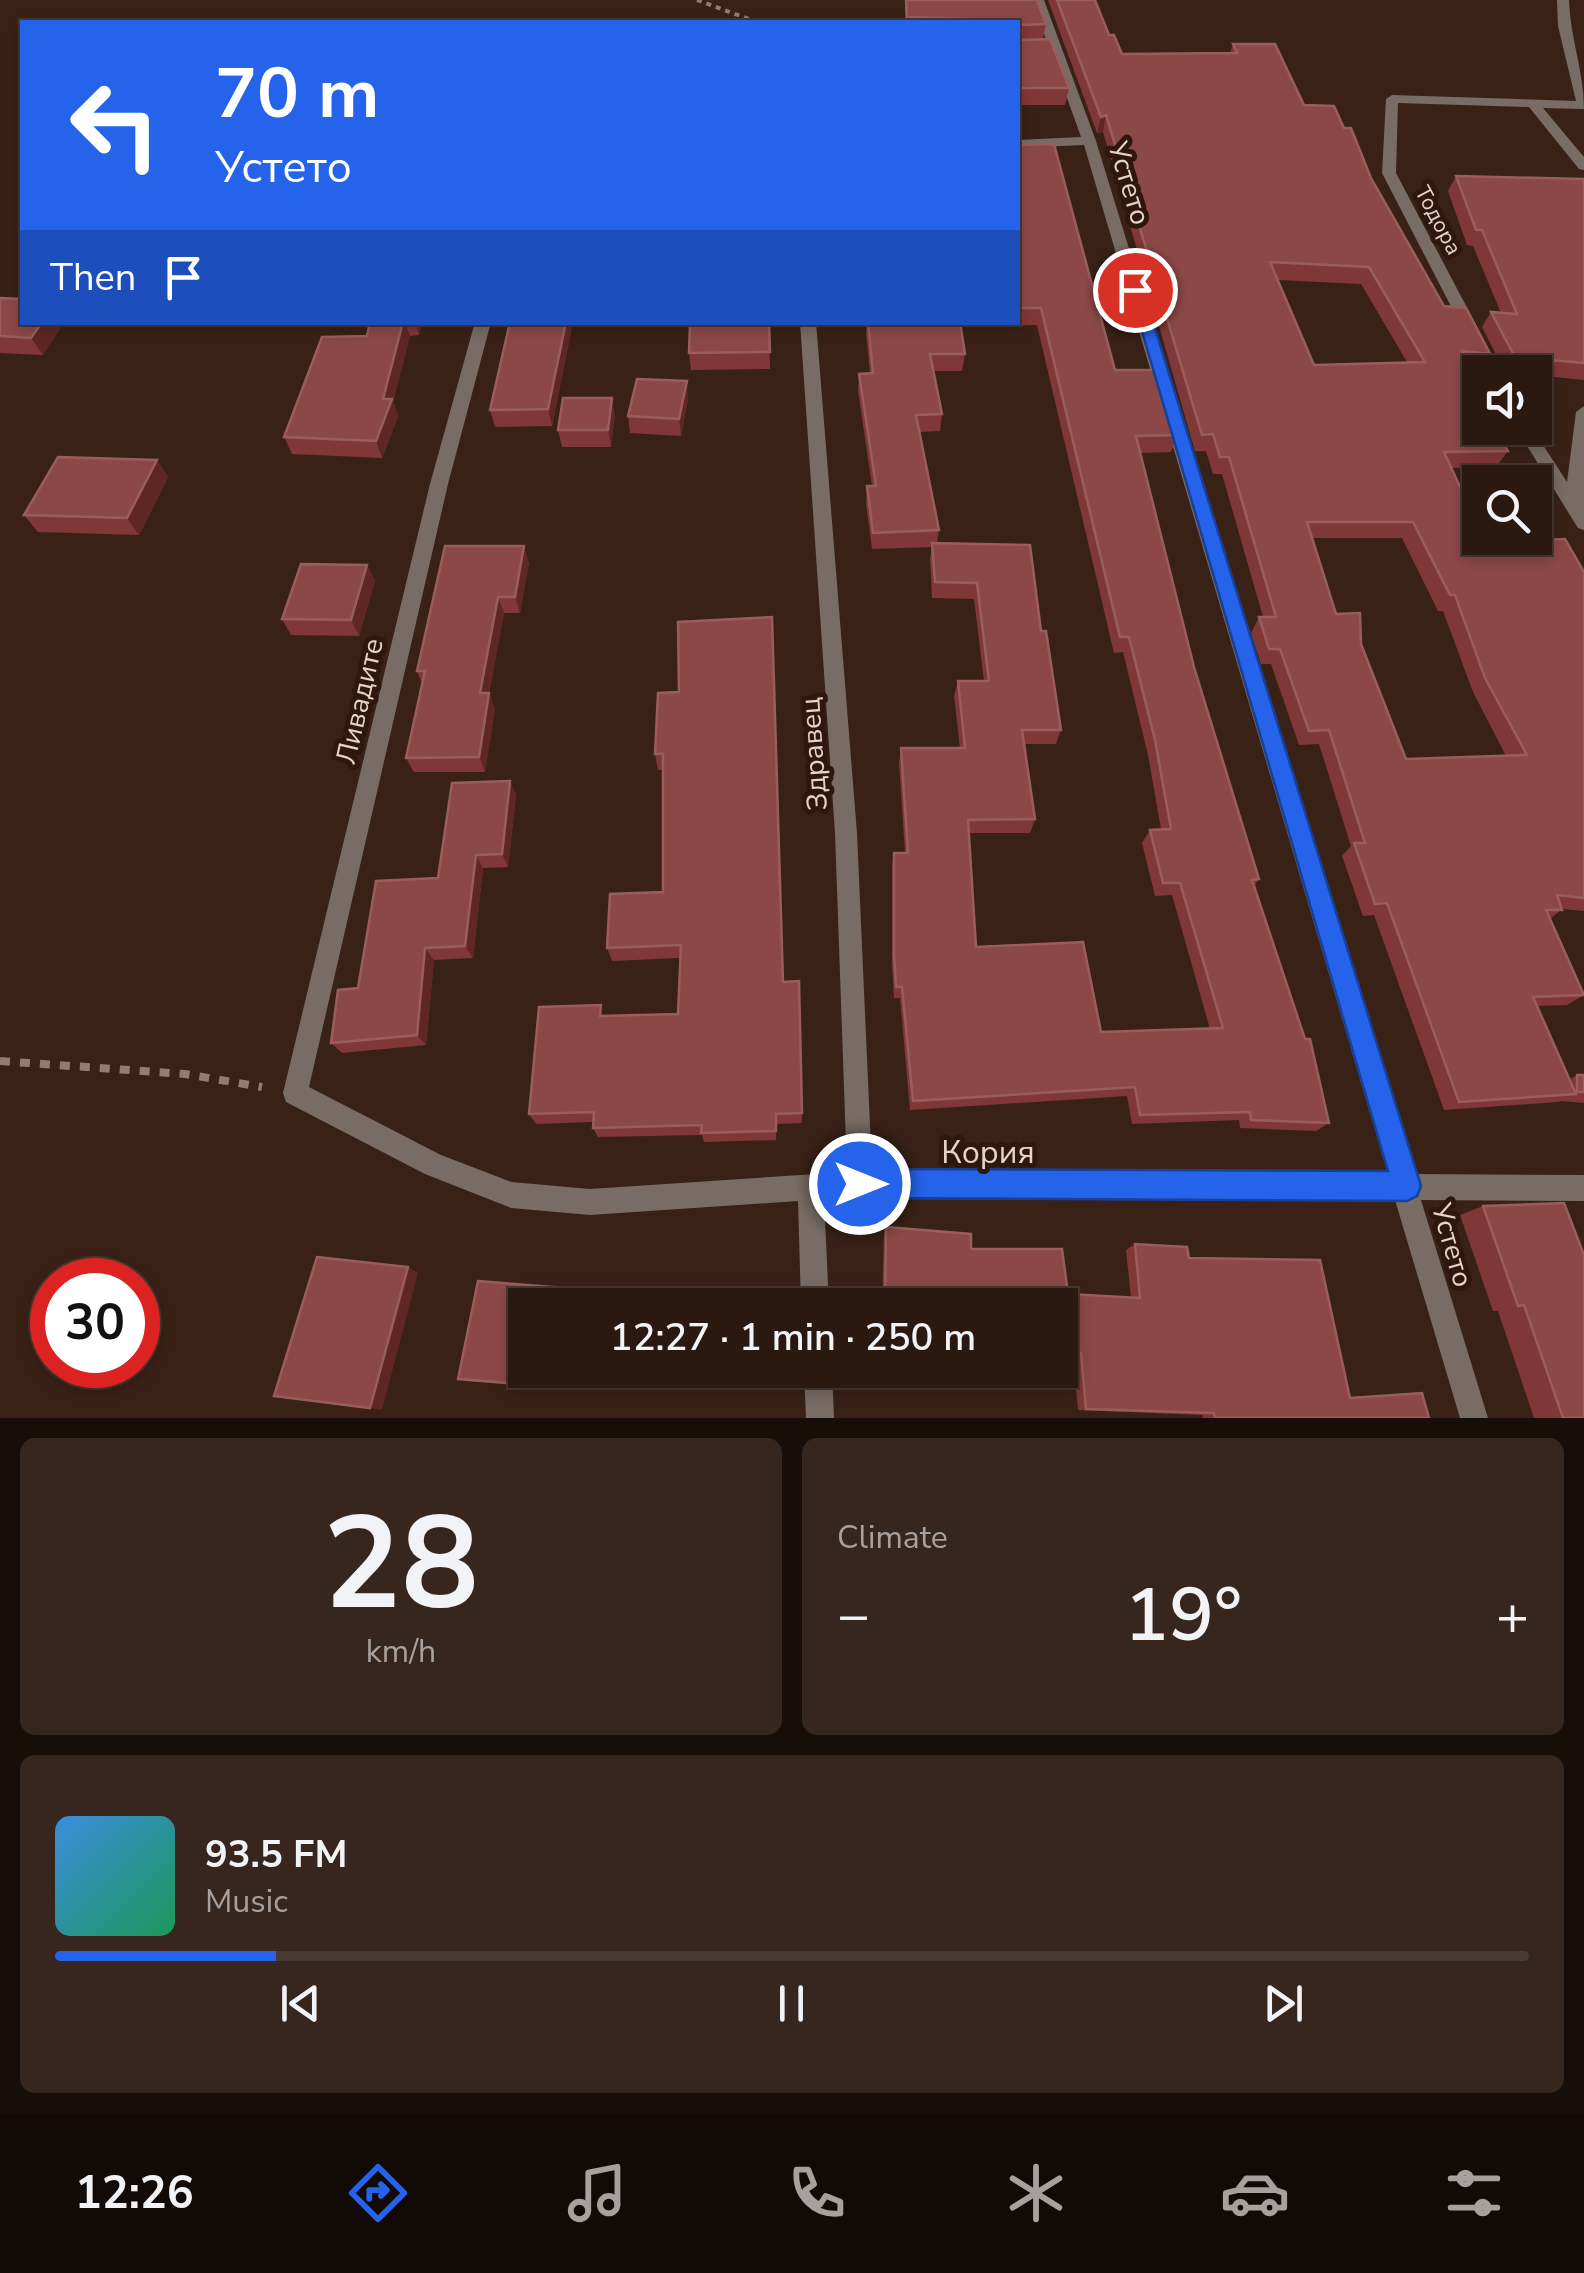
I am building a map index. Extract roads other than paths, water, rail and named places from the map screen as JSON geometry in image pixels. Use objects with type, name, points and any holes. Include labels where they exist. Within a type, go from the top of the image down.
[{"type":"street","name":"Устето","points":[[1038,0],[1046,48],[1089,141],[1474,1418]]},
{"type":"street","points":[[1533,104],[1584,105],[1564,26],[1562,0]]},
{"type":"street","name":"Тодора","points":[[1484,355],[1389,173],[1392,99],[1533,104]]},
{"type":"street","points":[[1533,104],[1584,166]]},
{"type":"street","points":[[1020,144],[1089,141]]},
{"type":"street","name":"Ливадите","points":[[295,1093],[439,484],[482,325]]},
{"type":"street","name":"Здравец","points":[[808,325],[846,832],[860,1184]]},
{"type":"street","points":[[1573,505],[1584,412]]},
{"type":"street","points":[[1535,445],[1584,523]]},
{"type":"street","name":"Кория","points":[[295,1093],[434,1165],[511,1195],[590,1202],[860,1184],[1584,1188]]},
{"type":"street","points":[[811,1188],[814,1288]]},
{"type":"street","points":[[819,1388],[820,1418]]}]
